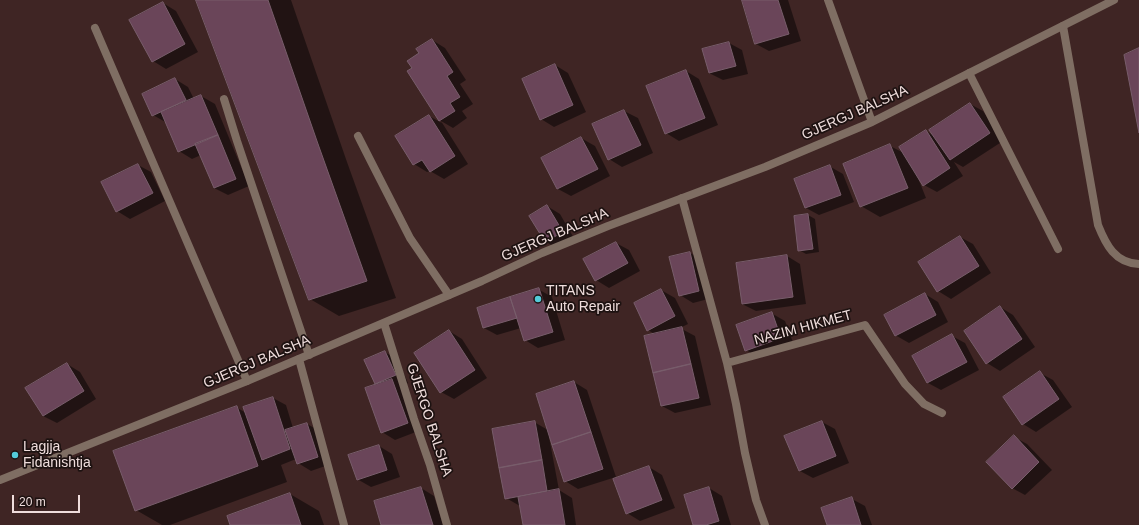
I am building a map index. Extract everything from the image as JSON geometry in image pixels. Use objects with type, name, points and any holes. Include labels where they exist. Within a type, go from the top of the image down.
[{"type":"street","points":[[828,0],[872,122]]},
{"type":"street","name":"GJERGJ BALSHA","points":[[0,480],[310,355],[549,250],[608,226],[765,167],[872,122],[1114,0]]},
{"type":"street","points":[[1062,26],[1098,225],[1104,241],[1115,255],[1130,263],[1139,264]]},
{"type":"street","points":[[95,28],[247,381]]},
{"type":"street","points":[[969,73],[1058,249]]},
{"type":"street","points":[[224,99],[310,355]]},
{"type":"street","points":[[358,136],[410,238],[449,295]]},
{"type":"street","points":[[682,198],[727,363],[756,500],[765,525]]},
{"type":"street","name":"GJERGO BALSHA","points":[[384,323],[430,465],[447,525]]},
{"type":"street","name":"NAZIM HIKMET","points":[[727,363],[865,325],[906,384],[924,404],[942,413]]},
{"type":"street","points":[[299,359],[344,525]]},
{"type":"building","points":[[196,0],[268,0],[367,281],[309,300]]},
{"type":"building","points":[[742,0],[778,0],[789,34],[755,44]]},
{"type":"building","points":[[163,2],[185,44],[152,62],[129,20]]},
{"type":"building","points":[[432,39],[453,72],[447,76],[460,97],[450,103],[455,111],[439,121],[407,71],[412,68],[407,61],[419,53],[416,49]]},
{"type":"building","points":[[729,42],[736,66],[709,73],[702,49]]},
{"type":"building","points":[[1139,48],[1139,133],[1124,55]]},
{"type":"building","points":[[555,64],[573,105],[540,120],[522,79]]},
{"type":"building","points":[[686,70],[705,118],[665,134],[646,86]]},
{"type":"building","points":[[175,78],[186,100],[152,116],[142,94]]},
{"type":"building","points":[[201,95],[218,135],[178,152],[161,112]]},
{"type":"building","points":[[970,103],[990,133],[950,160],[929,130]]},
{"type":"building","points":[[624,110],[641,145],[608,160],[592,124]]},
{"type":"building","points":[[429,115],[455,156],[430,172],[422,160],[413,165],[395,136]]},
{"type":"building","points":[[926,130],[950,168],[923,186],[899,147]]},
{"type":"building","points":[[218,135],[236,179],[214,188],[195,144]]},
{"type":"building","points":[[581,137],[598,169],[557,189],[541,158]]},
{"type":"building","points":[[890,144],[908,188],[860,207],[843,164]]},
{"type":"building","points":[[138,164],[153,193],[116,212],[101,182]]},
{"type":"building","points":[[830,165],[841,195],[805,208],[794,179]]},
{"type":"building","points":[[547,205],[563,232],[545,242],[529,216]]},
{"type":"building","points":[[808,214],[813,249],[798,251],[794,216]]},
{"type":"building","points":[[960,236],[979,266],[937,292],[918,262]]},
{"type":"building","points":[[616,242],[628,263],[595,281],[583,259]]},
{"type":"building","points":[[690,252],[699,291],[679,296],[669,257]]},
{"type":"building","points":[[787,255],[793,297],[742,304],[736,263]]},
{"type":"building","points":[[539,288],[553,332],[524,341],[510,297]]},
{"type":"building","points":[[661,289],[675,316],[647,331],[634,303]]},
{"type":"building","points":[[925,293],[936,315],[895,336],[884,315]]},
{"type":"building","points":[[510,297],[517,318],[483,328],[477,308]]},
{"type":"building","points":[[1000,306],[1022,339],[986,364],[964,331]]},
{"type":"building","points":[[772,312],[781,338],[745,351],[736,325]]},
{"type":"building","points":[[682,327],[691,364],[653,373],[644,336]]},
{"type":"building","points":[[449,330],[475,370],[440,393],[414,353]]},
{"type":"building","points":[[952,334],[967,362],[927,383],[912,356]]},
{"type":"building","points":[[385,351],[396,375],[375,384],[364,360]]},
{"type":"building","points":[[67,363],[84,391],[43,416],[25,388]]},
{"type":"building","points":[[691,364],[699,398],[661,406],[653,373]]},
{"type":"building","points":[[1040,371],[1059,399],[1022,425],[1003,397]]},
{"type":"building","points":[[392,379],[408,423],[381,433],[365,388]]},
{"type":"building","points":[[574,381],[591,432],[552,445],[536,394]]},
{"type":"building","points":[[273,397],[290,449],[262,460],[243,407]]},
{"type":"building","points":[[237,406],[258,466],[135,511],[113,451]]},
{"type":"building","points":[[535,421],[542,460],[499,468],[492,429]]},
{"type":"building","points":[[822,421],[836,456],[799,471],[784,436]]},
{"type":"building","points":[[307,423],[318,457],[297,464],[285,430]]},
{"type":"building","points":[[591,432],[603,469],[564,482],[552,445]]},
{"type":"building","points":[[1014,435],[1039,462],[1012,489],[986,462]]},
{"type":"building","points":[[379,445],[387,470],[357,480],[348,455]]},
{"type":"building","points":[[542,460],[547,491],[505,499],[499,468]]},
{"type":"building","points":[[649,466],[662,500],[626,514],[613,479]]},
{"type":"building","points":[[421,487],[433,525],[381,525],[374,501]]},
{"type":"building","points":[[709,487],[719,521],[706,525],[693,525],[684,495]]},
{"type":"building","points":[[559,489],[565,525],[523,525],[518,497]]},
{"type":"building","points":[[290,493],[301,525],[230,525],[227,516]]},
{"type":"building","points":[[852,497],[861,525],[827,525],[821,508]]},
{"type":"place","name":"TITANS Auto Repair","points":[[538,299]]},
{"type":"place","name":"Lagjja Fidanishtja","points":[[15,455]]}]
